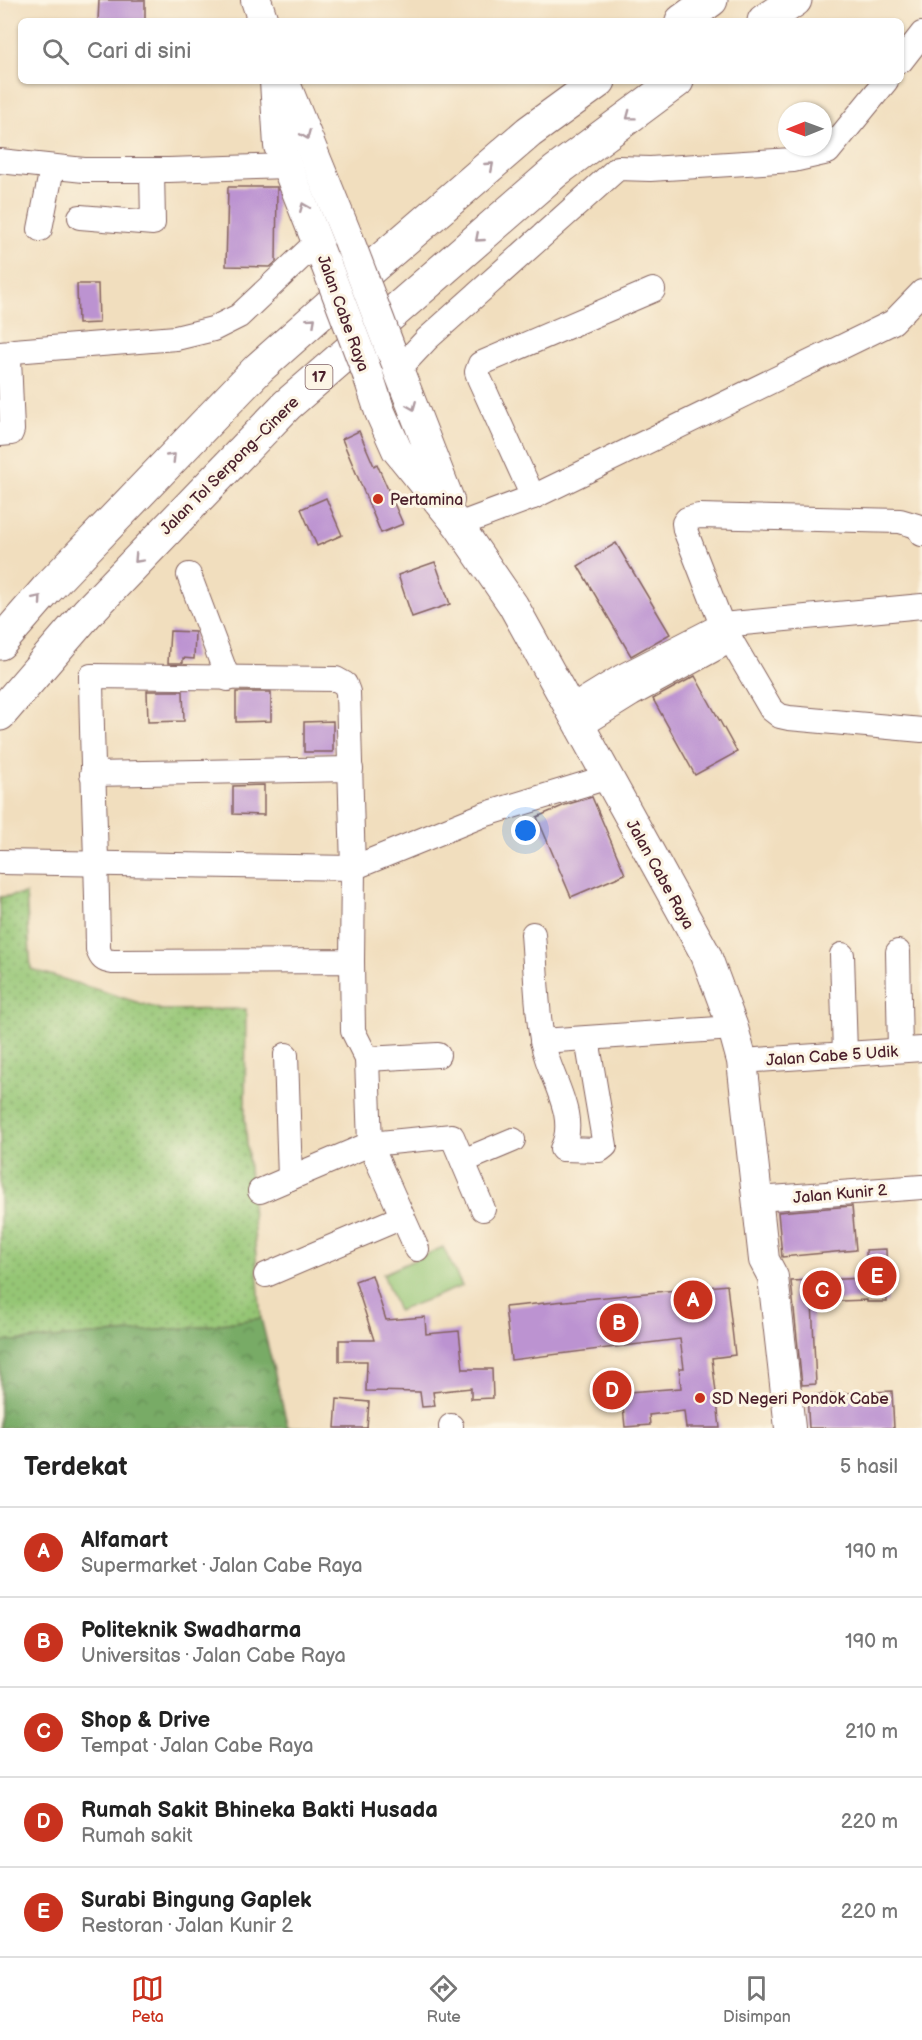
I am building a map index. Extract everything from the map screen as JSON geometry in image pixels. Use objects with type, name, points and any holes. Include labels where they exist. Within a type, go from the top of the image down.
[{"type":"highway","points":[[686,18],[711,0]]},
{"type":"highway","points":[[768,18],[795,0]]},
{"type":"highway","points":[[0,644],[47,589],[259,368],[529,132],[595,84]]},
{"type":"highway","name":"Jalan Tol Serpong–Cinere","points":[[0,714],[87,613],[287,405],[556,171],[673,84]]},
{"type":"main road","points":[[256,0],[262,18]]},
{"type":"main road","name":"Jalan Cabe Raya","points":[[275,84],[279,146],[321,251],[380,412],[397,450],[458,525],[513,605],[706,955],[733,1028],[742,1061],[764,1260],[773,1277],[790,1428]]},
{"type":"main road","name":"Jalan Cabe Raya","points":[[285,84],[348,238],[458,525]]},
{"type":"main road","name":"Jalan Cabe Raya","points":[[764,1260],[757,1278],[774,1428]]},
{"type":"street","points":[[904,57],[922,34]]},
{"type":"street","points":[[394,361],[427,339],[618,168],[650,169],[793,160],[828,152],[884,84]]},
{"type":"street","points":[[0,161],[52,168],[152,170],[287,166]]},
{"type":"street","points":[[40,229],[52,168]]},
{"type":"street","points":[[80,217],[153,223],[152,170]]},
{"type":"street","points":[[0,434],[11,433],[12,430],[9,358],[6,353],[176,338],[213,329],[239,316],[321,251]]},
{"type":"street","points":[[532,497],[479,378],[477,372],[480,364],[653,290]]},
{"type":"street","points":[[458,525],[532,497],[893,322],[922,292]]},
{"type":"street","points":[[922,534],[917,526],[900,521],[699,516],[687,519],[684,523],[726,632],[771,709],[780,716],[922,730]]},
{"type":"street","points":[[189,575],[228,679]]},
{"type":"street","points":[[574,718],[621,677],[726,632],[922,606]]},
{"type":"street","points":[[352,961],[125,962],[104,961],[100,957],[92,774],[91,676],[341,680],[347,687],[353,868],[353,1031],[367,1059],[370,1144],[417,1249]]},
{"type":"street","points":[[92,774],[351,769]]},
{"type":"street","points":[[0,862],[353,868],[483,815],[608,777]]},
{"type":"street","points":[[533,934],[542,1041],[567,1119],[567,1138],[562,1149],[600,1150],[605,1146],[587,1039]]},
{"type":"street","points":[[898,952],[911,1050]]},
{"type":"street","points":[[842,955],[845,1053]]},
{"type":"street","points":[[542,1041],[733,1028]]},
{"type":"street","name":"Jalan Cabe 5 Udik","points":[[742,1061],[911,1050]]},
{"type":"street","points":[[286,1055],[290,1178]]},
{"type":"street","points":[[367,1059],[438,1055]]},
{"type":"street","points":[[260,1191],[370,1144],[452,1136],[483,1209]]},
{"type":"street","points":[[463,1161],[513,1140]]},
{"type":"street","name":"Jalan Kunir 2","points":[[758,1199],[922,1187]]},
{"type":"street","points":[[266,1275],[402,1217]]},
{"type":"green space","points":[[26,894],[31,969],[162,1010],[246,1009],[245,1118],[261,1318],[200,1327],[0,1342],[0,897]]},
{"type":"green space","points":[[443,1247],[462,1286],[398,1311],[383,1274]]},
{"type":"green space","points":[[261,1318],[288,1427],[323,1428],[0,1428],[0,1342],[200,1327]]},
{"type":"building","points":[[99,0],[145,0],[145,18],[98,18]]},
{"type":"building","points":[[228,187],[277,187],[276,262],[270,267],[226,266]]},
{"type":"building","points":[[77,284],[98,284],[99,323],[78,324]]},
{"type":"building","points":[[359,431],[374,466],[377,464],[403,524],[381,533],[342,439]]},
{"type":"building","points":[[326,498],[342,535],[317,546],[301,509]]},
{"type":"building","points":[[616,543],[670,634],[631,656],[578,566]]},
{"type":"building","points":[[435,562],[450,604],[412,617],[398,575]]},
{"type":"building","points":[[170,631],[195,632],[194,659],[183,658],[183,663],[168,663]]},
{"type":"building","points":[[695,676],[737,752],[695,775],[653,699]]},
{"type":"building","points":[[147,691],[183,691],[184,721],[148,722]]},
{"type":"building","points":[[236,692],[271,692],[271,721],[236,722]]},
{"type":"building","points":[[333,721],[333,752],[304,752],[304,722]]},
{"type":"building","points":[[264,785],[264,815],[233,814],[233,786]]},
{"type":"building","points":[[592,797],[625,874],[571,897],[537,817]]},
{"type":"building","points":[[852,1206],[856,1250],[782,1257],[778,1212]]},
{"type":"building","points":[[886,1249],[887,1302],[867,1302],[867,1300],[812,1302],[816,1384],[802,1385],[791,1281],[867,1278],[866,1250]]},
{"type":"building","points":[[372,1275],[386,1320],[425,1317],[426,1334],[459,1331],[463,1369],[492,1369],[493,1398],[471,1399],[471,1388],[433,1392],[435,1406],[422,1407],[420,1392],[366,1391],[367,1361],[339,1361],[339,1340],[374,1340],[355,1281]]},
{"type":"building","points":[[727,1285],[735,1355],[712,1358],[720,1428],[686,1428],[684,1411],[649,1415],[650,1425],[625,1427],[623,1407],[603,1410],[598,1380],[613,1378],[615,1393],[681,1388],[679,1368],[684,1368],[680,1339],[511,1360],[505,1307]]},
{"type":"building","points":[[892,1391],[894,1428],[809,1428],[807,1395]]},
{"type":"building","points":[[337,1399],[369,1402],[367,1428],[335,1428]]},
{"type":"place","name":"Pertamina","points":[[378,499]]},
{"type":"place","name":"Surabi Bingung Gaplek","points":[[877,1276]]},
{"type":"place","name":"Shop & Drive","points":[[822,1290]]},
{"type":"place","name":"Alfamart","points":[[693,1300]]},
{"type":"place","name":"Politeknik Swadharma","points":[[619,1323]]},
{"type":"place","name":"Rumah Sakit Bhineka Bakti Husada","points":[[612,1390]]},
{"type":"place","name":"SD Negeri Pondok Cabe","points":[[700,1398]]}]
